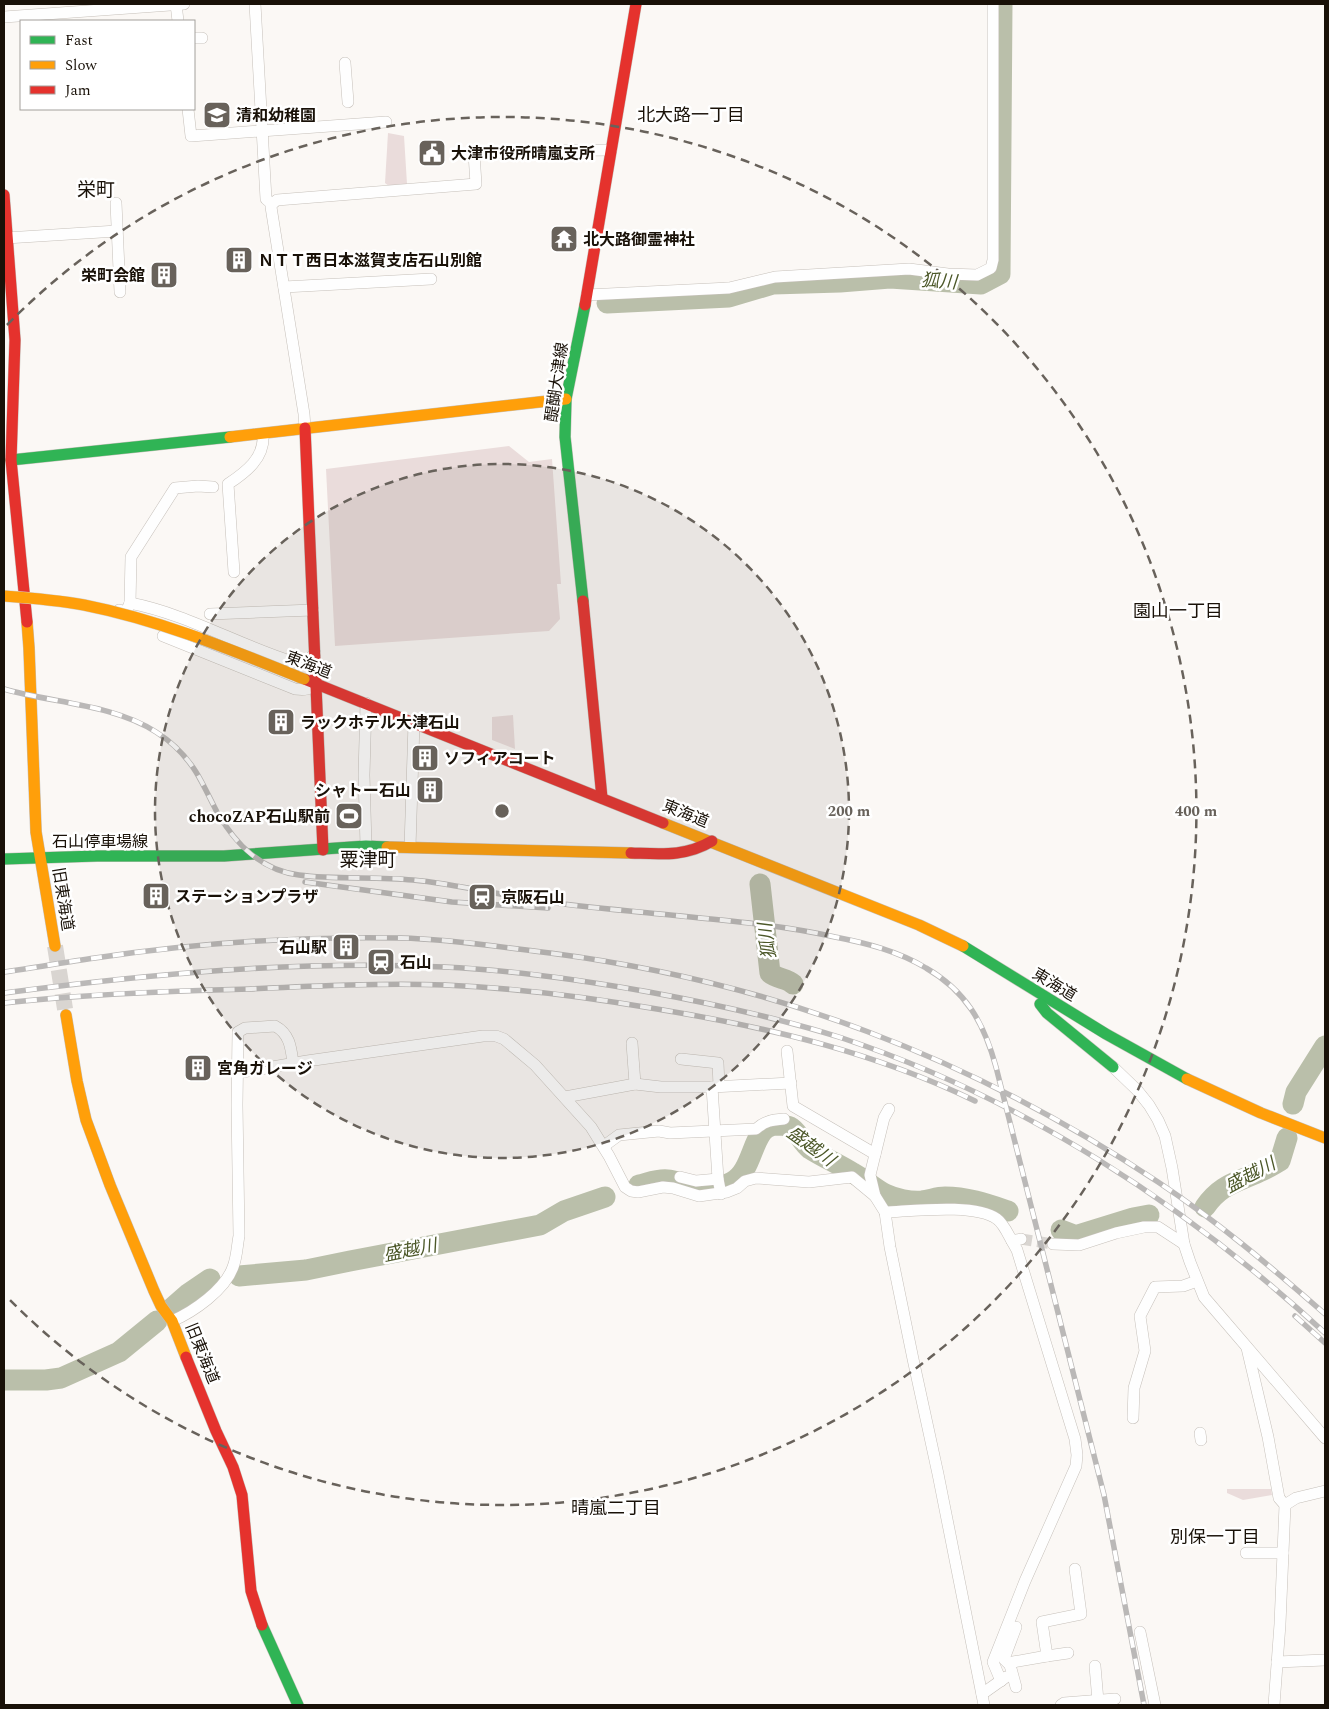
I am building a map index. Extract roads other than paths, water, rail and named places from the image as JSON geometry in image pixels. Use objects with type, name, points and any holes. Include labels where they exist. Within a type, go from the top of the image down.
[{"type":"main road","name":"醍醐大津線","points":[[602,798],[587,636],[565,437],[566,399],[587,295],[636,4]]},
{"type":"main road","name":"石山停車場線","points":[[4,195],[15,340],[9,500],[24,597],[31,685],[36,832],[41,858],[224,856],[366,846],[672,854],[698,850],[712,841]]},
{"type":"main road","points":[[11,460],[263,434],[566,399]]},
{"type":"main road","points":[[305,428],[323,850]]},
{"type":"main road","name":"東海道","points":[[4,596],[67,601],[133,615],[186,632],[920,924],[1193,1083],[1261,1113],[1325,1138]]},
{"type":"main road","points":[[4,859],[41,858]]},
{"type":"main road","name":"旧東海道","points":[[41,858],[55,946]]},
{"type":"main road","points":[[1021,983],[1047,1013],[1113,1067]]},
{"type":"main road","name":"旧東海道","points":[[66,1015],[74,1073],[86,1121],[154,1291],[161,1306],[172,1321],[216,1431],[239,1482],[242,1495],[251,1591],[261,1622],[298,1705]]},
{"type":"main road","points":[[1084,1020],[1113,1067]]},
{"type":"main road","points":[[1113,1067],[1110,1055],[1112,1050],[1117,1045],[1124,1044]]},
{"type":"street","points":[[4,17],[97,7],[180,4],[178,20]]},
{"type":"street","points":[[254,4],[266,199],[272,204]]},
{"type":"street","points":[[587,295],[730,288],[775,277],[909,269],[948,274],[978,275],[986,272],[991,268],[993,260],[994,4]]},
{"type":"street","points":[[345,63],[348,102]]},
{"type":"street","points":[[188,110],[191,136],[386,122]]},
{"type":"street","points":[[305,428],[272,204],[277,200],[476,184],[474,154],[523,151],[612,150]]},
{"type":"street","points":[[116,203],[120,292]]},
{"type":"street","points":[[6,238],[117,231]]},
{"type":"street","points":[[284,287],[431,279]]},
{"type":"street","points":[[234,572],[228,484],[242,474],[258,457],[264,444],[263,434]]},
{"type":"street","points":[[4,596],[68,600],[128,607],[147,606],[309,668],[313,673],[316,684],[310,689],[295,689],[158,635],[140,625],[128,607],[131,557],[175,488],[213,487]]},
{"type":"street","points":[[210,614],[313,610]]},
{"type":"street","points":[[293,662],[308,661],[316,653]]},
{"type":"street","points":[[366,704],[364,774],[366,846]]},
{"type":"street","points":[[410,847],[414,723]]},
{"type":"street","points":[[172,1321],[182,1317],[207,1300],[233,1269],[238,1236],[237,1036],[240,1030],[275,1026],[289,1039],[293,1063]]},
{"type":"street","points":[[237,1073],[293,1063],[483,1036],[496,1036],[504,1039],[535,1065],[565,1097],[604,1146],[624,1187],[638,1192],[663,1187],[672,1188],[699,1196],[719,1186]]},
{"type":"street","points":[[632,1043],[635,1084]]},
{"type":"street","points":[[787,1051],[793,1106],[876,1154]]},
{"type":"street","points":[[681,1059],[718,1063],[714,1130],[719,1186]]},
{"type":"street","points":[[1113,1067],[1149,1105],[1162,1128],[1169,1151],[1184,1244],[1204,1297],[1325,1438]]},
{"type":"street","points":[[565,1097],[635,1084],[661,1087],[716,1087],[791,1083]]},
{"type":"street","points":[[889,1109],[884,1118],[870,1174],[875,1195],[885,1212],[912,1359],[938,1474],[983,1700]]},
{"type":"street","points":[[604,1146],[620,1136],[659,1131],[670,1133],[756,1129],[762,1122],[784,1119]]},
{"type":"street","points":[[680,1177],[737,1188],[745,1181],[756,1178],[809,1182],[852,1177],[875,1195]]},
{"type":"street","points":[[885,1212],[960,1209],[979,1212],[997,1219],[1017,1240],[1017,1250],[1075,1438],[1076,1466],[994,1658],[993,1662],[1001,1681]]},
{"type":"street","points":[[1053,1244],[1079,1245],[1116,1233],[1144,1227],[1158,1228],[1184,1244]]},
{"type":"street","points":[[1133,1418],[1134,1388],[1145,1351],[1140,1316],[1155,1287],[1183,1286],[1197,1281]]},
{"type":"street","points":[[1247,1347],[1268,1436],[1279,1498],[1285,1505],[1280,1624],[1274,1705]]},
{"type":"street","points":[[1285,1505],[1296,1498],[1325,1492]]},
{"type":"street","points":[[1246,1553],[1283,1553]]},
{"type":"street","points":[[1047,1656],[1042,1622],[1081,1614],[1075,1569]]},
{"type":"street","points":[[1016,1627],[1004,1659],[1011,1669],[1016,1687]]},
{"type":"street","points":[[1140,1632],[1155,1705]]},
{"type":"street","points":[[983,1700],[1011,1669],[1013,1662],[1068,1653]]},
{"type":"street","points":[[976,1662],[994,1658]]},
{"type":"street","points":[[1277,1662],[1325,1660]]},
{"type":"street","points":[[1095,1666],[1098,1701]]},
{"type":"street","points":[[1061,1705],[1064,1703],[1115,1699]]},
{"type":"waterway","name":"狐川","points":[[607,303],[729,297],[773,284],[890,278],[981,284],[1000,274],[1002,4]]},
{"type":"waterway","name":"狐川","points":[[760,884],[770,973],[793,984]]},
{"type":"waterway","name":"盛越川","points":[[1293,1104],[1296,1092],[1325,1046]]},
{"type":"waterway","name":"盛越川","points":[[639,1185],[657,1180],[665,1180],[708,1188],[724,1186],[732,1182],[745,1168],[761,1133],[767,1128],[781,1125],[793,1129],[810,1149],[889,1196],[903,1200],[918,1201],[942,1197],[961,1198],[985,1203],[1008,1211]]},
{"type":"waterway","name":"盛越川","points":[[1205,1207],[1223,1189],[1280,1161],[1287,1138]]},
{"type":"waterway","name":"盛越川","points":[[239,1276],[306,1270],[540,1225],[564,1211],[605,1197]]},
{"type":"waterway","name":"盛越川","points":[[1061,1230],[1078,1235],[1149,1215]]},
{"type":"waterway","name":"盛越川","points":[[172,1308],[210,1279]]},
{"type":"waterway","name":"盛越川","points":[[4,1380],[61,1378],[119,1352],[157,1321]]},
{"type":"tunnel","points":[[55,946],[66,1015]]},
{"type":"tunnel","points":[[1021,1239],[1053,1244]]},
{"type":"railway","points":[[4,689],[121,715],[156,732],[188,760],[224,824],[241,845],[261,862],[285,872],[299,875],[342,878],[413,880],[526,899],[791,929],[882,948],[926,968],[952,987],[963,998],[979,1022],[986,1036],[996,1067],[1104,1495],[1144,1705]]},
{"type":"railway","points":[[305,882],[452,902],[548,908]]},
{"type":"railway","points":[[4,972],[171,948],[286,939],[401,938],[456,942],[550,953],[632,966],[713,983],[791,1005],[867,1032],[942,1062],[1015,1098],[1087,1137],[1180,1197],[1243,1245],[1325,1314]]},
{"type":"railway","points":[[4,993],[224,970],[334,965],[389,965],[470,968],[598,983],[698,1001],[770,1018],[842,1038],[909,1063],[974,1091],[1037,1124],[1099,1160],[1159,1199],[1272,1286],[1325,1333]]},
{"type":"railway","points":[[4,1003],[128,993],[348,985],[445,985],[525,991],[657,1009],[779,1033],[819,1043],[898,1068],[975,1101]]},
{"type":"railway","points":[[1295,1316],[1325,1343]]},
{"type":"place","name":"清和幼稚園","points":[[217,115]]},
{"type":"place","name":"大津市役所晴嵐支所","points":[[432,153]]},
{"type":"place","name":"北大路御霊神社","points":[[564,239]]},
{"type":"place","name":"ＮＴＴ西日本滋賀支店石山別館","points":[[239,260]]},
{"type":"place","name":"栄町会館","points":[[164,275]]},
{"type":"place","name":"ラックホテル大津石山","points":[[281,722]]},
{"type":"place","name":"ソフィアコート","points":[[425,758]]},
{"type":"place","name":"シャトー石山","points":[[430,790]]},
{"type":"place","name":"chocoZAP石山駅前","points":[[349,816]]},
{"type":"place","name":"ステーションプラザ","points":[[156,896]]},
{"type":"place","name":"京阪石山","points":[[482,897]]},
{"type":"place","name":"石山駅","points":[[346,947]]},
{"type":"place","name":"石山","points":[[381,962]]},
{"type":"place","name":"宮角ガレージ","points":[[198,1068]]},
{"type":"district","name":"北大路一丁目","points":[[691,115]]},
{"type":"district","name":"栄町","points":[[96,189]]},
{"type":"district","name":"園山一丁目","points":[[1178,611]]},
{"type":"district","name":"粟津町","points":[[368,859]]},
{"type":"district","name":"晴嵐二丁目","points":[[616,1508]]},
{"type":"district","name":"別保一丁目","points":[[1215,1537]]}]
